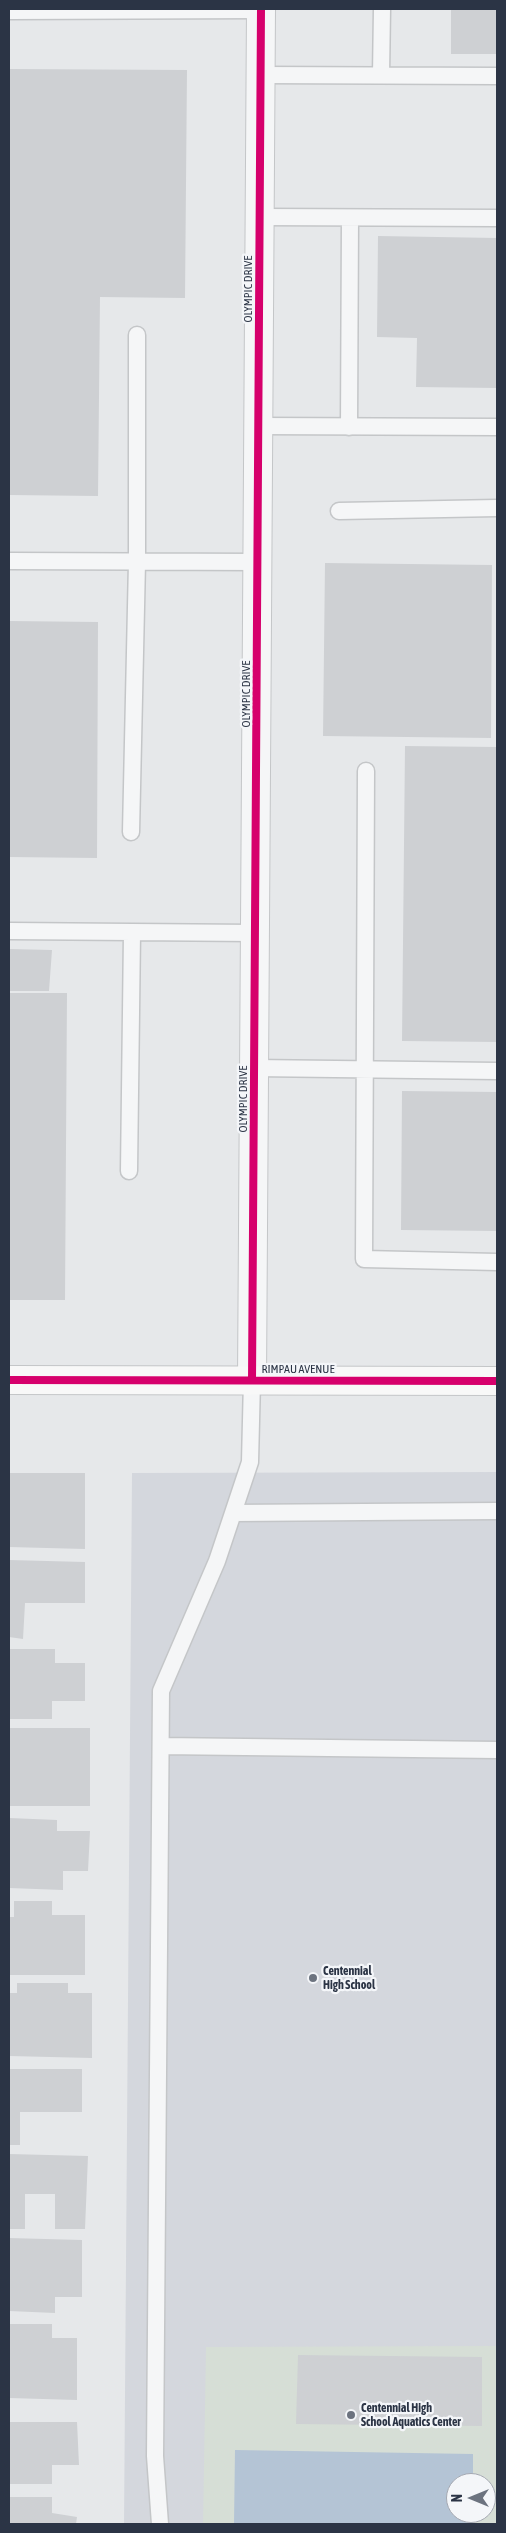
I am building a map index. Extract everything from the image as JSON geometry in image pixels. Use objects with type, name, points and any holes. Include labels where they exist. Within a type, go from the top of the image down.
[{"type":"main road","name":"RIMPAU AVENUE","points":[[9,1380],[497,1381]]},
{"type":"street","name":"OLYMPIC DRIVE","points":[[252,1380],[261,9]]},
{"type":"lane","points":[[9,11],[261,9]]},
{"type":"lane","points":[[381,75],[382,9]]},
{"type":"lane","points":[[261,75],[497,76]]},
{"type":"lane","points":[[260,217],[497,218]]},
{"type":"lane","points":[[348,427],[350,218]]},
{"type":"lane","points":[[131,832],[137,562],[137,335]]},
{"type":"lane","points":[[258,426],[497,427]]},
{"type":"lane","points":[[339,511],[497,508]]},
{"type":"lane","points":[[9,561],[258,562]]},
{"type":"lane","points":[[366,771],[364,1259],[497,1262]]},
{"type":"lane","points":[[9,932],[255,933]]},
{"type":"lane","points":[[129,1171],[132,933]]},
{"type":"lane","points":[[254,1068],[497,1071]]},
{"type":"lane","points":[[160,2524],[155,2456],[161,1691],[217,1561],[250,1462],[252,1380]]},
{"type":"lane","points":[[234,1513],[497,1511]]},
{"type":"lane","points":[[161,1746],[497,1750]]},
{"type":"shaded area","name":"Centennial High School","points":[[497,1472],[497,2524],[124,2524],[132,1473]]},
{"type":"shaded area","name":"Centennial High School Aquatics Center","points":[[497,2346],[497,2524],[203,2524],[206,2347]]},
{"type":"water","points":[[235,2450],[473,2454],[473,2473],[446,2473],[446,2523],[473,2524],[234,2524]]},
{"type":"building","points":[[451,9],[497,9],[497,54],[451,54]]},
{"type":"building","points":[[9,69],[187,70],[185,298],[100,297],[98,496],[9,495]]},
{"type":"building","points":[[378,236],[497,238],[497,388],[416,387],[417,338],[377,337]]},
{"type":"building","points":[[325,563],[492,565],[491,738],[323,736]]},
{"type":"building","points":[[9,621],[98,622],[97,858],[9,857]]},
{"type":"building","points":[[405,746],[497,747],[497,1042],[402,1041]]},
{"type":"building","points":[[9,949],[52,950],[49,991],[9,991]]},
{"type":"building","points":[[9,993],[67,993],[65,1300],[9,1300]]},
{"type":"building","points":[[402,1091],[497,1092],[497,1231],[401,1230]]},
{"type":"building","points":[[9,1473],[85,1473],[85,1549],[9,1547]]},
{"type":"building","points":[[9,1560],[85,1562],[85,1603],[25,1603],[23,1639],[9,1637]]},
{"type":"building","points":[[9,1649],[55,1649],[55,1663],[85,1663],[85,1701],[52,1701],[52,1719],[9,1719]]},
{"type":"building","points":[[9,1728],[90,1728],[90,1806],[9,1806]]},
{"type":"building","points":[[9,1818],[57,1820],[57,1831],[90,1831],[88,1871],[63,1871],[63,1890],[9,1888]]},
{"type":"building","points":[[14,1901],[52,1901],[52,1915],[85,1915],[85,1975],[9,1975],[9,1917],[14,1917]]},
{"type":"building","points":[[17,1983],[68,1983],[68,1993],[92,1993],[92,2058],[9,2056],[9,1993],[17,1993]]},
{"type":"building","points":[[9,2069],[82,2069],[82,2112],[20,2112],[20,2145],[9,2145]]},
{"type":"building","points":[[9,2154],[88,2156],[85,2229],[55,2229],[55,2194],[25,2194],[25,2229],[9,2229]]},
{"type":"building","points":[[9,2238],[82,2240],[82,2297],[55,2297],[55,2313],[9,2311]]},
{"type":"building","points":[[9,2324],[52,2324],[52,2338],[77,2338],[77,2400],[9,2398]]},
{"type":"building","points":[[298,2355],[482,2357],[482,2426],[296,2424]]},
{"type":"building","points":[[9,2422],[77,2422],[79,2465],[52,2465],[52,2484],[9,2484]]},
{"type":"building","points":[[9,2497],[52,2497],[52,2513],[77,2517],[76,2524],[9,2524]]},
{"type":"cycle path","points":[[252,1380],[261,9]]},
{"type":"cycle path","points":[[9,1380],[497,1381]]},
{"type":"place","name":"Centennial High School","points":[[313,1978]]},
{"type":"place","name":"Centennial High School Aquatics Center","points":[[351,2415]]}]
